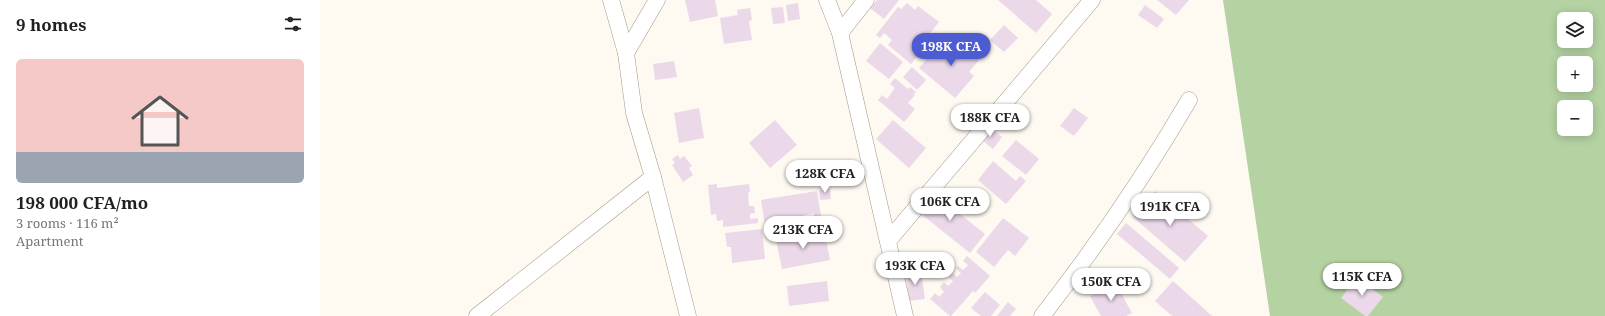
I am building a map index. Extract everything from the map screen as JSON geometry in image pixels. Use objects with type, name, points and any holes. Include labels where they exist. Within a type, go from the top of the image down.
[{"type":"street","points":[[611,0],[626,53],[634,113],[653,177],[688,316]]},
{"type":"street","points":[[626,53],[657,0]]},
{"type":"street","points":[[827,0],[840,33],[905,316]]},
{"type":"street","points":[[840,33],[866,0]]},
{"type":"street","points":[[888,241],[1092,0]]},
{"type":"street","points":[[1042,316],[1072,278],[1129,198],[1190,100]]},
{"type":"street","points":[[477,316],[653,177]]},
{"type":"green space","points":[[1223,0],[1605,0],[1605,316],[1270,316]]},
{"type":"building","points":[[685,0],[715,0],[718,16],[690,22]]},
{"type":"building","points":[[877,0],[899,0],[884,19],[870,8]]},
{"type":"building","points":[[998,0],[1036,0],[1052,14],[1036,33]]},
{"type":"building","points":[[1157,0],[1189,0],[1176,15]]},
{"type":"building","points":[[798,3],[800,19],[788,21],[786,5]]},
{"type":"building","points":[[907,3],[915,10],[918,6],[939,22],[919,47],[922,50],[911,64],[888,45],[892,40],[884,33],[880,38],[876,35],[898,7],[901,9]]},
{"type":"building","points":[[1145,5],[1164,19],[1157,28],[1138,15]]},
{"type":"building","points":[[783,7],[785,23],[773,24],[771,8]]},
{"type":"building","points":[[750,8],[752,20],[749,21],[752,40],[724,44],[720,18],[738,15],[737,10]]},
{"type":"building","points":[[1004,25],[1018,38],[1004,52],[990,40]]},
{"type":"building","points":[[951,37],[979,60],[969,72],[974,76],[955,98],[919,68],[931,54],[934,57]]},
{"type":"building","points":[[880,43],[903,62],[889,79],[866,61]]},
{"type":"building","points":[[674,61],[677,77],[655,80],[653,64]]},
{"type":"building","points":[[912,67],[926,80],[917,90],[903,77]]},
{"type":"building","points":[[895,78],[908,89],[910,87],[916,92],[908,103],[915,109],[904,122],[878,100],[882,95],[887,99],[895,88],[890,84]]},
{"type":"building","points":[[699,108],[704,138],[679,143],[674,113]]},
{"type":"building","points":[[1074,108],[1088,118],[1074,136],[1060,126]]},
{"type":"building","points":[[775,120],[797,145],[770,168],[749,143]]},
{"type":"building","points":[[893,120],[926,148],[909,168],[876,139]]},
{"type":"building","points":[[988,126],[1002,137],[993,149],[979,138]]},
{"type":"building","points":[[1016,140],[1039,159],[1026,175],[1002,156]]},
{"type":"building","points":[[678,155],[680,159],[684,156],[692,166],[689,168],[693,175],[683,182],[672,165],[675,163],[672,159]]},
{"type":"building","points":[[993,161],[1016,181],[1020,176],[1026,181],[1006,204],[978,180]]},
{"type":"building","points":[[717,184],[717,188],[749,184],[749,206],[754,206],[755,213],[750,214],[750,219],[758,218],[758,223],[723,227],[723,220],[717,221],[716,214],[711,215],[708,185]]},
{"type":"building","points":[[830,189],[831,199],[820,200],[819,190]]},
{"type":"building","points":[[817,191],[821,216],[814,217],[814,213],[802,216],[802,219],[774,221],[774,223],[765,225],[761,200]]},
{"type":"building","points":[[931,191],[985,234],[970,253],[916,210]]},
{"type":"building","points":[[1155,191],[1208,236],[1185,262],[1133,217]]},
{"type":"building","points":[[1003,218],[1029,238],[1015,256],[1008,250],[994,267],[976,252]]},
{"type":"building","points":[[1126,223],[1179,268],[1170,279],[1117,234]]},
{"type":"building","points":[[762,229],[765,259],[732,263],[731,247],[727,247],[725,233]]},
{"type":"building","points":[[824,231],[830,260],[782,269],[776,240]]},
{"type":"building","points":[[967,256],[990,276],[975,293],[973,291],[950,316],[930,299],[935,293],[939,297],[944,292],[940,287],[944,282],[948,286],[953,281],[948,277],[952,273],[957,277],[961,273],[956,268],[958,266],[963,270],[968,265],[963,261]]},
{"type":"building","points":[[921,270],[925,299],[909,301],[906,273]]},
{"type":"building","points":[[1357,277],[1383,297],[1368,316],[1365,316],[1341,298]]},
{"type":"building","points":[[827,281],[829,301],[789,306],[787,286]]},
{"type":"building","points":[[1173,281],[1212,316],[1172,316],[1155,301]]},
{"type":"building","points":[[1115,282],[1132,313],[1126,316],[1101,316],[1090,296]]},
{"type":"building","points":[[985,292],[1000,305],[991,316],[981,316],[971,308]]},
{"type":"building","points":[[1008,302],[1016,309],[1010,316],[997,316]]}]
